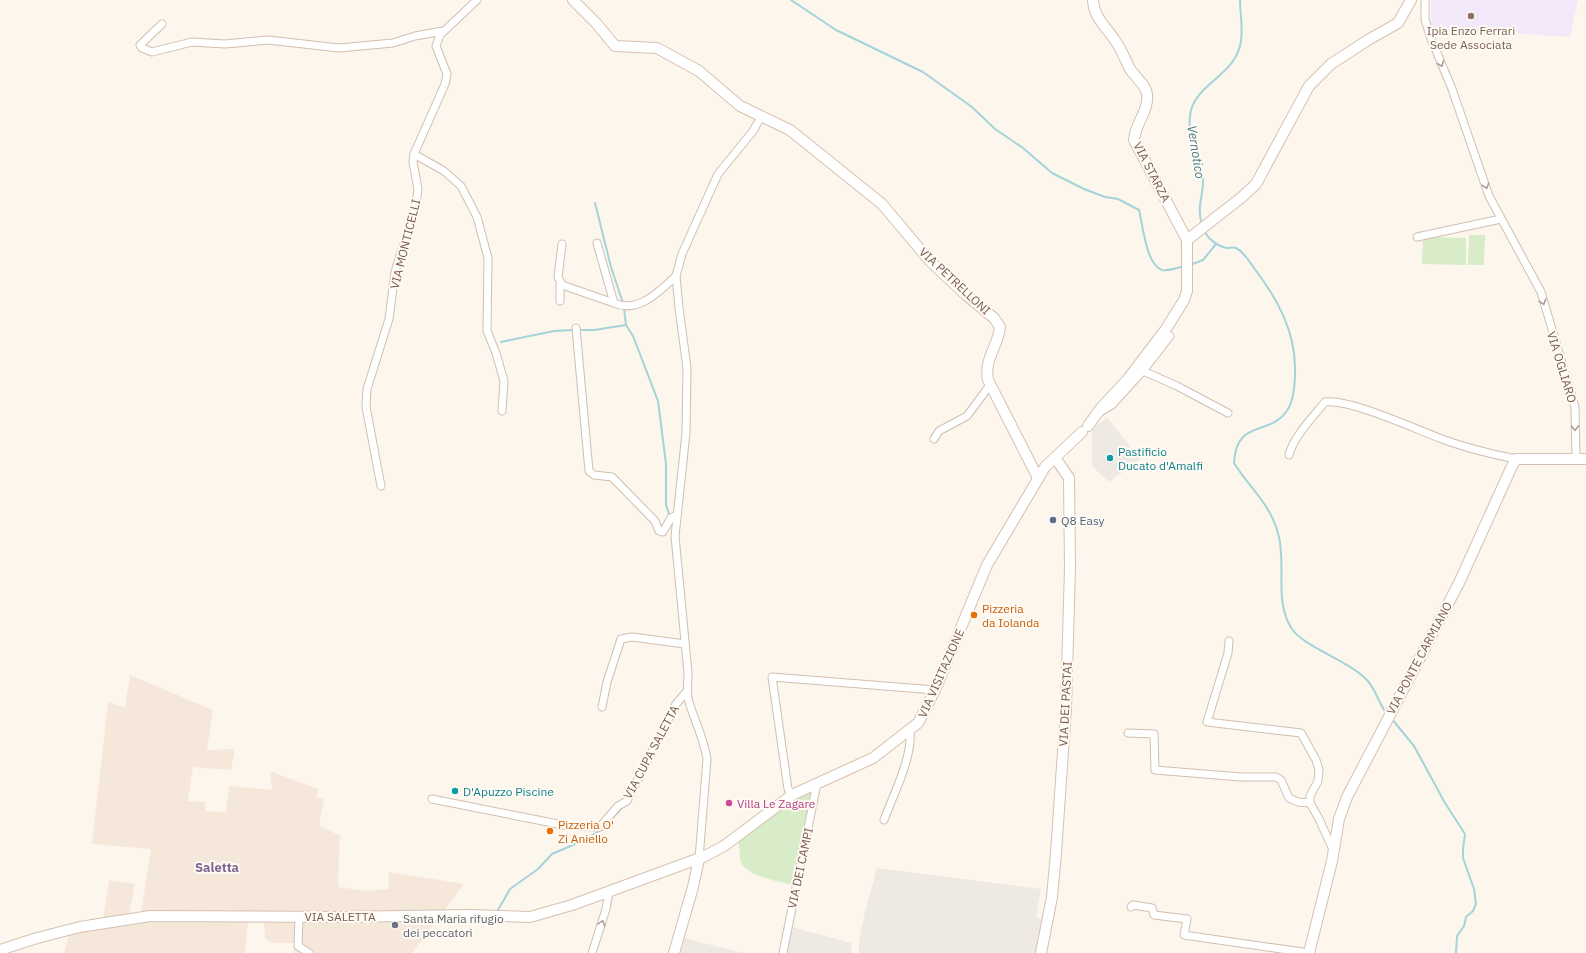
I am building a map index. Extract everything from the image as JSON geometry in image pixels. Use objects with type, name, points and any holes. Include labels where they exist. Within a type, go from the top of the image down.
[{"type":"street","name":"VIA MONTICELLI","points":[[381,486],[366,407],[367,389],[387,326],[395,272],[416,204],[418,189],[413,162],[414,154],[445,84],[447,74],[436,46],[444,31],[476,0]]},
{"type":"street","name":"VIA PETRELLONI","points":[[573,0],[596,23],[615,46],[657,48],[699,71],[740,106],[790,130],[860,184],[882,204],[929,260],[966,295],[994,318],[1000,327],[1000,337],[986,368],[990,385],[1038,478]]},
{"type":"street","name":"VIA STARZA","points":[[1094,0],[1095,13],[1098,19],[1116,42],[1130,69],[1147,92],[1148,103],[1144,115],[1134,131],[1134,140],[1187,240]]},
{"type":"street","points":[[1187,240],[1242,197],[1256,184],[1309,86],[1330,64],[1398,23],[1411,0]]},
{"type":"street","name":"VIA OGLIARO","points":[[1290,455],[1294,441],[1300,432],[1325,402],[1330,402],[1345,404],[1395,420],[1514,463],[1581,459],[1575,407],[1540,292],[1489,196],[1452,89],[1430,36],[1425,20],[1425,0]]},
{"type":"street","points":[[162,24],[143,40],[140,44],[142,48],[152,52],[192,42],[225,44],[268,40],[339,48],[393,42],[415,36],[444,31]]},
{"type":"street","points":[[674,953],[693,888],[699,859],[707,760],[705,744],[689,701],[687,691],[681,644],[675,536],[672,518],[686,433],[687,368],[678,308],[676,276],[682,254],[718,174],[753,131],[761,117]]},
{"type":"street","points":[[414,154],[444,171],[461,186],[477,217],[488,258],[487,331],[496,353],[504,381],[502,411]]},
{"type":"street","points":[[1417,238],[1502,219]]},
{"type":"street","name":"VIA VISITAZIONE","points":[[699,859],[724,846],[792,795],[873,758],[918,723],[935,690],[987,565],[1038,478],[1045,467],[1056,459],[1085,429],[1096,414],[1128,380],[1166,329],[1184,300],[1187,279],[1187,240]]},
{"type":"street","points":[[597,242],[614,303]]},
{"type":"street","points":[[562,244],[558,277],[562,286],[624,307],[637,305],[660,291],[676,276]]},
{"type":"street","points":[[560,301],[560,286],[562,286]]},
{"type":"street","points":[[576,328],[589,472],[594,475],[612,477],[655,521],[659,531],[663,532],[672,518]]},
{"type":"street","points":[[1096,414],[1112,406],[1143,371],[1170,336]]},
{"type":"street","points":[[1143,371],[1177,386],[1228,413]]},
{"type":"street","points":[[934,439],[939,431],[967,416],[990,385]]},
{"type":"street","name":"VIA DEI PASTAI","points":[[1041,953],[1052,897],[1056,853],[1066,708],[1068,653],[1070,491],[1069,478],[1056,459]]},
{"type":"street","name":"VIA PONTE CARMIANO","points":[[1309,953],[1334,852],[1339,819],[1347,797],[1437,623],[1459,584],[1514,463]]},
{"type":"street","points":[[602,707],[609,677],[621,639],[632,637],[681,644]]},
{"type":"street","points":[[1229,641],[1228,653],[1207,722],[1301,733],[1316,760],[1318,770],[1318,781],[1310,796],[1310,803],[1334,852]]},
{"type":"street","points":[[792,795],[788,789],[772,677],[935,690]]},
{"type":"street","name":"VIA CUPA SALETTA","points":[[432,800],[568,826],[600,827],[618,806],[627,801],[676,704],[687,691]]},
{"type":"street","points":[[884,820],[907,758],[911,738],[910,729]]},
{"type":"street","points":[[1128,734],[1154,734],[1155,770],[1241,777],[1276,777],[1281,780],[1289,798],[1298,802],[1310,803]]},
{"type":"street","name":"VIA DEI CAMPI","points":[[783,953],[817,783]]},
{"type":"street","name":"VIA SALETTA","points":[[0,950],[80,926],[150,916],[299,917],[470,915],[522,918],[572,905],[699,859]]},
{"type":"street","points":[[592,953],[606,909],[609,892]]},
{"type":"street","points":[[1131,907],[1133,905],[1152,908],[1154,915],[1187,919],[1184,935],[1309,953]]},
{"type":"street","points":[[299,917],[298,946],[309,953]]},
{"type":"shaded area","points":[[1431,0],[1578,0],[1570,37],[1510,33],[1431,31]]},
{"type":"shaded area","points":[[1107,417],[1140,459],[1109,482],[1092,466],[1092,427],[1098,425]]},
{"type":"shaded area","points":[[130,675],[213,710],[207,750],[235,749],[231,770],[193,767],[188,801],[205,802],[205,811],[226,812],[229,786],[272,790],[270,771],[318,789],[317,797],[324,799],[319,825],[340,836],[338,887],[366,891],[388,889],[389,872],[464,884],[412,953],[293,953],[295,943],[275,943],[265,939],[264,921],[248,922],[245,953],[64,953],[72,925],[103,919],[109,880],[135,884],[129,915],[141,913],[151,849],[92,844],[108,702],[125,708]]},
{"type":"shaded area","points":[[877,868],[1041,889],[1036,917],[1043,919],[1036,953],[859,953],[859,942],[865,912]]},
{"type":"shaded area","points":[[791,927],[851,943],[852,953],[785,953]]},
{"type":"shaded area","points":[[683,937],[691,940],[744,953],[678,953]]},
{"type":"green space","points":[[1469,235],[1485,235],[1484,265],[1468,265]]},
{"type":"green space","points":[[1423,237],[1466,238],[1466,265],[1422,264]]},
{"type":"green space","points":[[813,788],[793,885],[764,878],[756,875],[744,867],[740,860],[738,840],[774,810]]},
{"type":"waterway","points":[[791,0],[836,30],[923,72],[972,107],[995,129],[1023,148],[1052,173],[1084,189],[1105,197],[1118,199],[1139,210],[1146,244],[1152,261],[1162,270],[1184,266]]},
{"type":"waterway","name":"Vernotico","points":[[1202,224],[1200,218],[1200,207],[1203,179],[1192,145],[1190,115],[1195,101],[1201,93],[1230,65],[1236,56],[1242,35],[1240,0]]},
{"type":"waterway","points":[[595,203],[611,267],[623,303]]},
{"type":"waterway","points":[[1204,230],[1210,239],[1216,244],[1227,248],[1236,248],[1246,257],[1270,291],[1284,316],[1292,343],[1295,381],[1294,393],[1289,408],[1279,419],[1271,424],[1247,434],[1241,440],[1236,449],[1234,463],[1266,506],[1276,526],[1281,548],[1281,584],[1283,607],[1287,619],[1292,629],[1298,636],[1316,648],[1348,665],[1365,678],[1372,686],[1387,714]]},
{"type":"waterway","points":[[1190,265],[1203,260],[1216,244]]},
{"type":"waterway","points":[[624,308],[626,325],[633,336],[658,401],[666,464],[666,505],[670,517]]},
{"type":"waterway","points":[[579,330],[594,330],[626,325]]},
{"type":"waterway","points":[[501,342],[554,331],[574,330]]},
{"type":"waterway","points":[[1392,719],[1414,746],[1445,803],[1465,834],[1463,858],[1474,889],[1476,904],[1473,911],[1466,917],[1464,926],[1457,936],[1456,953]]},
{"type":"waterway","points":[[604,827],[621,809]]},
{"type":"waterway","points":[[498,910],[510,889],[538,869],[552,854],[582,841],[601,830]]},
{"type":"place","name":"Ipia Enzo Ferrari Sede Associata","points":[[1471,16]]},
{"type":"place","name":"Pastificio Ducato d'Amalfi","points":[[1110,458]]},
{"type":"place","name":"Q8 Easy","points":[[1053,520]]},
{"type":"place","name":"Pizzeria da Iolanda","points":[[974,615]]},
{"type":"place","name":"D'Apuzzo Piscine","points":[[455,791]]},
{"type":"place","name":"Villa Le Zagare","points":[[729,803]]},
{"type":"place","name":"Pizzeria O' Zi Aniello","points":[[550,831]]},
{"type":"place","name":"Santa Maria rifugio dei peccatori","points":[[395,925]]},
{"type":"district","name":"Saletta","points":[[217,867]]}]
